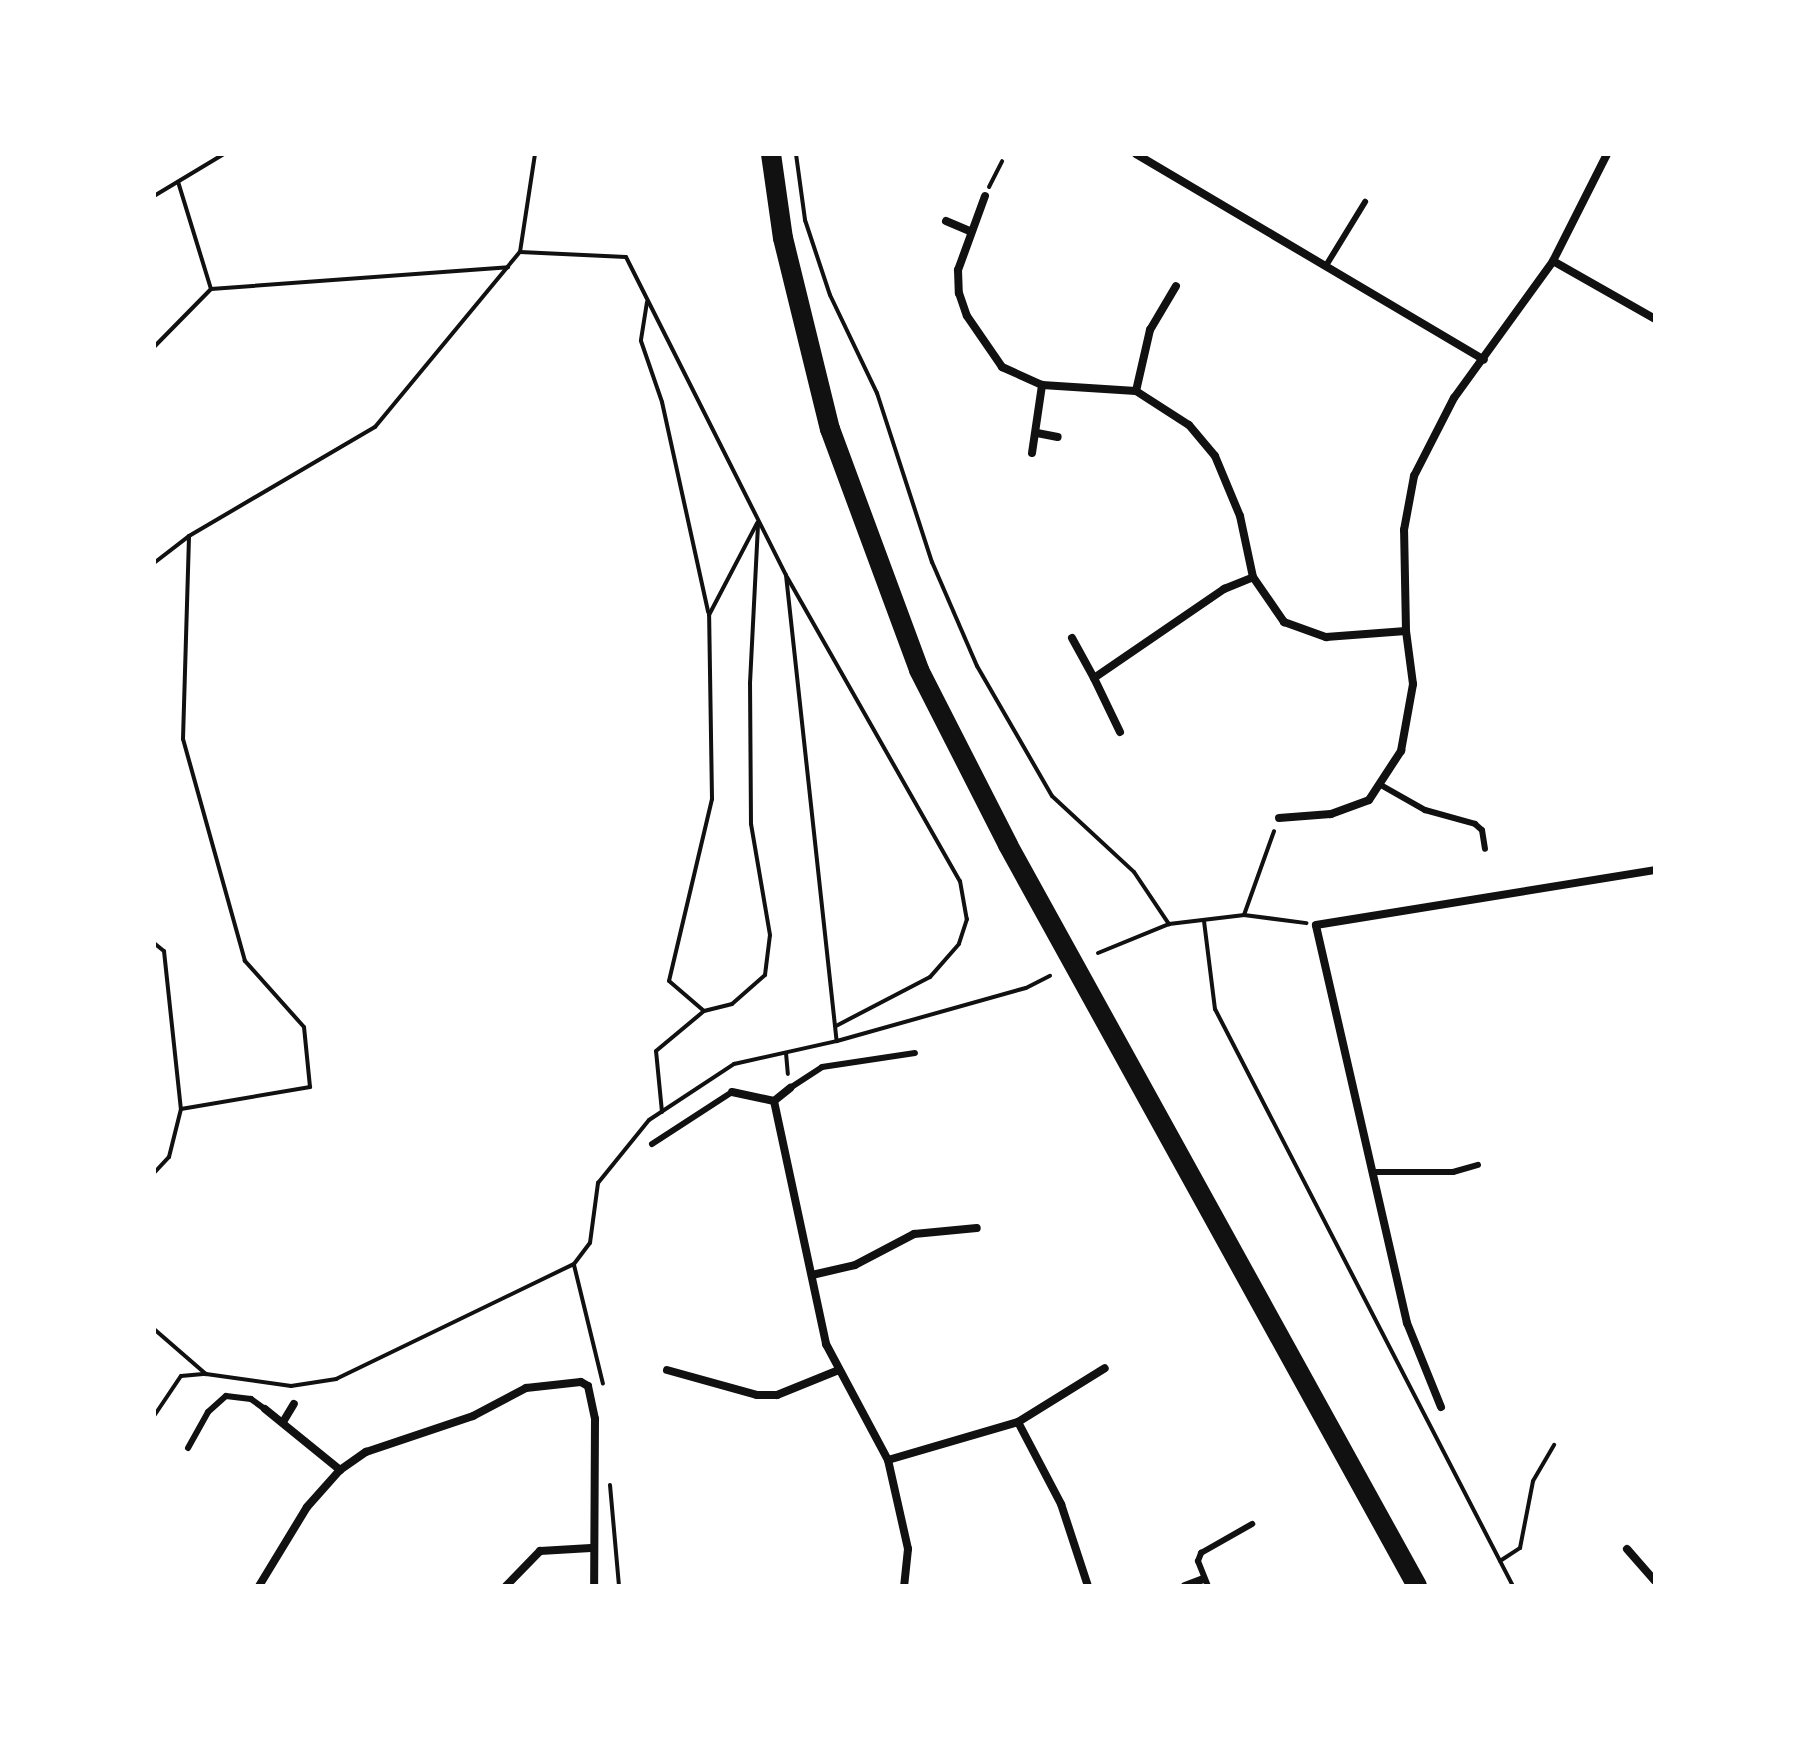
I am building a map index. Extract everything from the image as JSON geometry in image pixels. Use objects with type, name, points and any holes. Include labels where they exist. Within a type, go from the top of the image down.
[{"type":"main road","points":[[771,154],[783,238],[830,429],[919,670],[1008,845],[1417,1586]]},
{"type":"street","points":[[1136,154],[1327,264],[1484,360]]},
{"type":"street","points":[[1279,818],[1331,814],[1369,800],[1401,751],[1413,684],[1406,631],[1404,530],[1414,476],[1454,398],[1553,261],[1607,154]]},
{"type":"street","points":[[985,196],[969,231],[958,270],[967,316],[1002,367],[1042,385],[1136,391],[1189,425],[1215,456],[1240,516],[1253,577],[1284,622],[1305,633],[1326,637],[1406,631]]},
{"type":"street","points":[[946,221],[969,231]]},
{"type":"street","points":[[1553,261],[1655,319]]},
{"type":"street","points":[[1136,391],[1150,330],[1176,286]]},
{"type":"street","points":[[1032,453],[1042,385]]},
{"type":"street","points":[[1037,433],[1058,437]]},
{"type":"street","points":[[1094,678],[1224,589],[1253,577]]},
{"type":"street","points":[[1072,638],[1120,732]]},
{"type":"street","points":[[1441,1407],[1407,1323],[1316,925],[1655,870]]},
{"type":"street","points":[[774,1101],[790,1088]]},
{"type":"street","points":[[732,1092],[774,1101]]},
{"type":"street","points":[[774,1101],[836,1371],[888,1460],[908,1549],[904,1586]]},
{"type":"street","points":[[812,1275],[855,1265],[914,1234],[977,1228]]},
{"type":"street","points":[[888,1460],[1018,1422],[1105,1368]]},
{"type":"street","points":[[667,1370],[757,1395],[777,1395],[836,1371]]},
{"type":"street","points":[[259,1586],[307,1507],[340,1470],[366,1452],[473,1416],[526,1388],[581,1382],[588,1386],[595,1419],[591,1548],[594,1586]]},
{"type":"street","points":[[283,1422],[294,1404]]},
{"type":"street","points":[[265,1409],[340,1470]]},
{"type":"street","points":[[1018,1422],[1061,1504],[1088,1586]]},
{"type":"street","points":[[506,1586],[540,1551],[591,1548]]},
{"type":"street","points":[[1627,1549],[1655,1581]]},
{"type":"street","points":[[1185,1586],[1206,1582]]},
{"type":"lane","points":[[1327,264],[1365,202]]},
{"type":"lane","points":[[1379,784],[1425,810],[1475,824],[1482,830],[1485,849]]},
{"type":"lane","points":[[790,1088],[822,1067],[915,1053]]},
{"type":"lane","points":[[652,1144],[732,1092]]},
{"type":"lane","points":[[1372,1172],[1453,1172],[1478,1165]]},
{"type":"lane","points":[[188,1448],[208,1412],[226,1396],[251,1399],[265,1409]]},
{"type":"lane","points":[[1206,1582],[1198,1561],[1201,1553],[1252,1524]]},
{"type":"path","points":[[154,196],[224,154]]},
{"type":"path","points":[[154,563],[189,536],[375,427],[520,252],[535,154]]},
{"type":"path","points":[[796,154],[805,220],[830,295],[877,393],[932,562],[977,666],[1052,796],[1134,872],[1169,924]]},
{"type":"path","points":[[985,196],[1002,161]]},
{"type":"path","points":[[178,182],[211,289]]},
{"type":"path","points":[[520,252],[626,257],[786,575],[960,881],[967,919],[959,944],[930,977],[836,1026]]},
{"type":"path","points":[[154,347],[211,289],[508,267]]},
{"type":"path","points":[[648,300],[641,341],[662,402],[709,615],[712,799],[669,981],[704,1011]]},
{"type":"path","points":[[709,615],[758,521]]},
{"type":"path","points":[[662,1112],[656,1051],[704,1011],[732,1004],[765,975],[770,935],[751,824],[750,683],[758,521]]},
{"type":"path","points":[[181,1109],[310,1087],[304,1027],[245,961],[183,739],[189,536]]},
{"type":"path","points":[[786,575],[837,1041]]},
{"type":"path","points":[[1244,915],[1279,818]]},
{"type":"path","points":[[1098,953],[1169,924],[1244,915],[1316,925]]},
{"type":"path","points":[[1204,921],[1215,1009],[1513,1586]]},
{"type":"path","points":[[154,943],[164,951],[181,1109],[169,1157],[154,1173]]},
{"type":"path","points":[[154,1416],[181,1376],[206,1374],[291,1386],[336,1379],[574,1264],[590,1243],[598,1183],[649,1120],[734,1064],[837,1041],[1026,988],[1050,976]]},
{"type":"path","points":[[786,1053],[790,1088]]},
{"type":"path","points":[[574,1264],[601,1365]]},
{"type":"path","points":[[154,1329],[206,1374]]},
{"type":"path","points":[[1500,1561],[1520,1548],[1533,1481],[1554,1445]]}]
